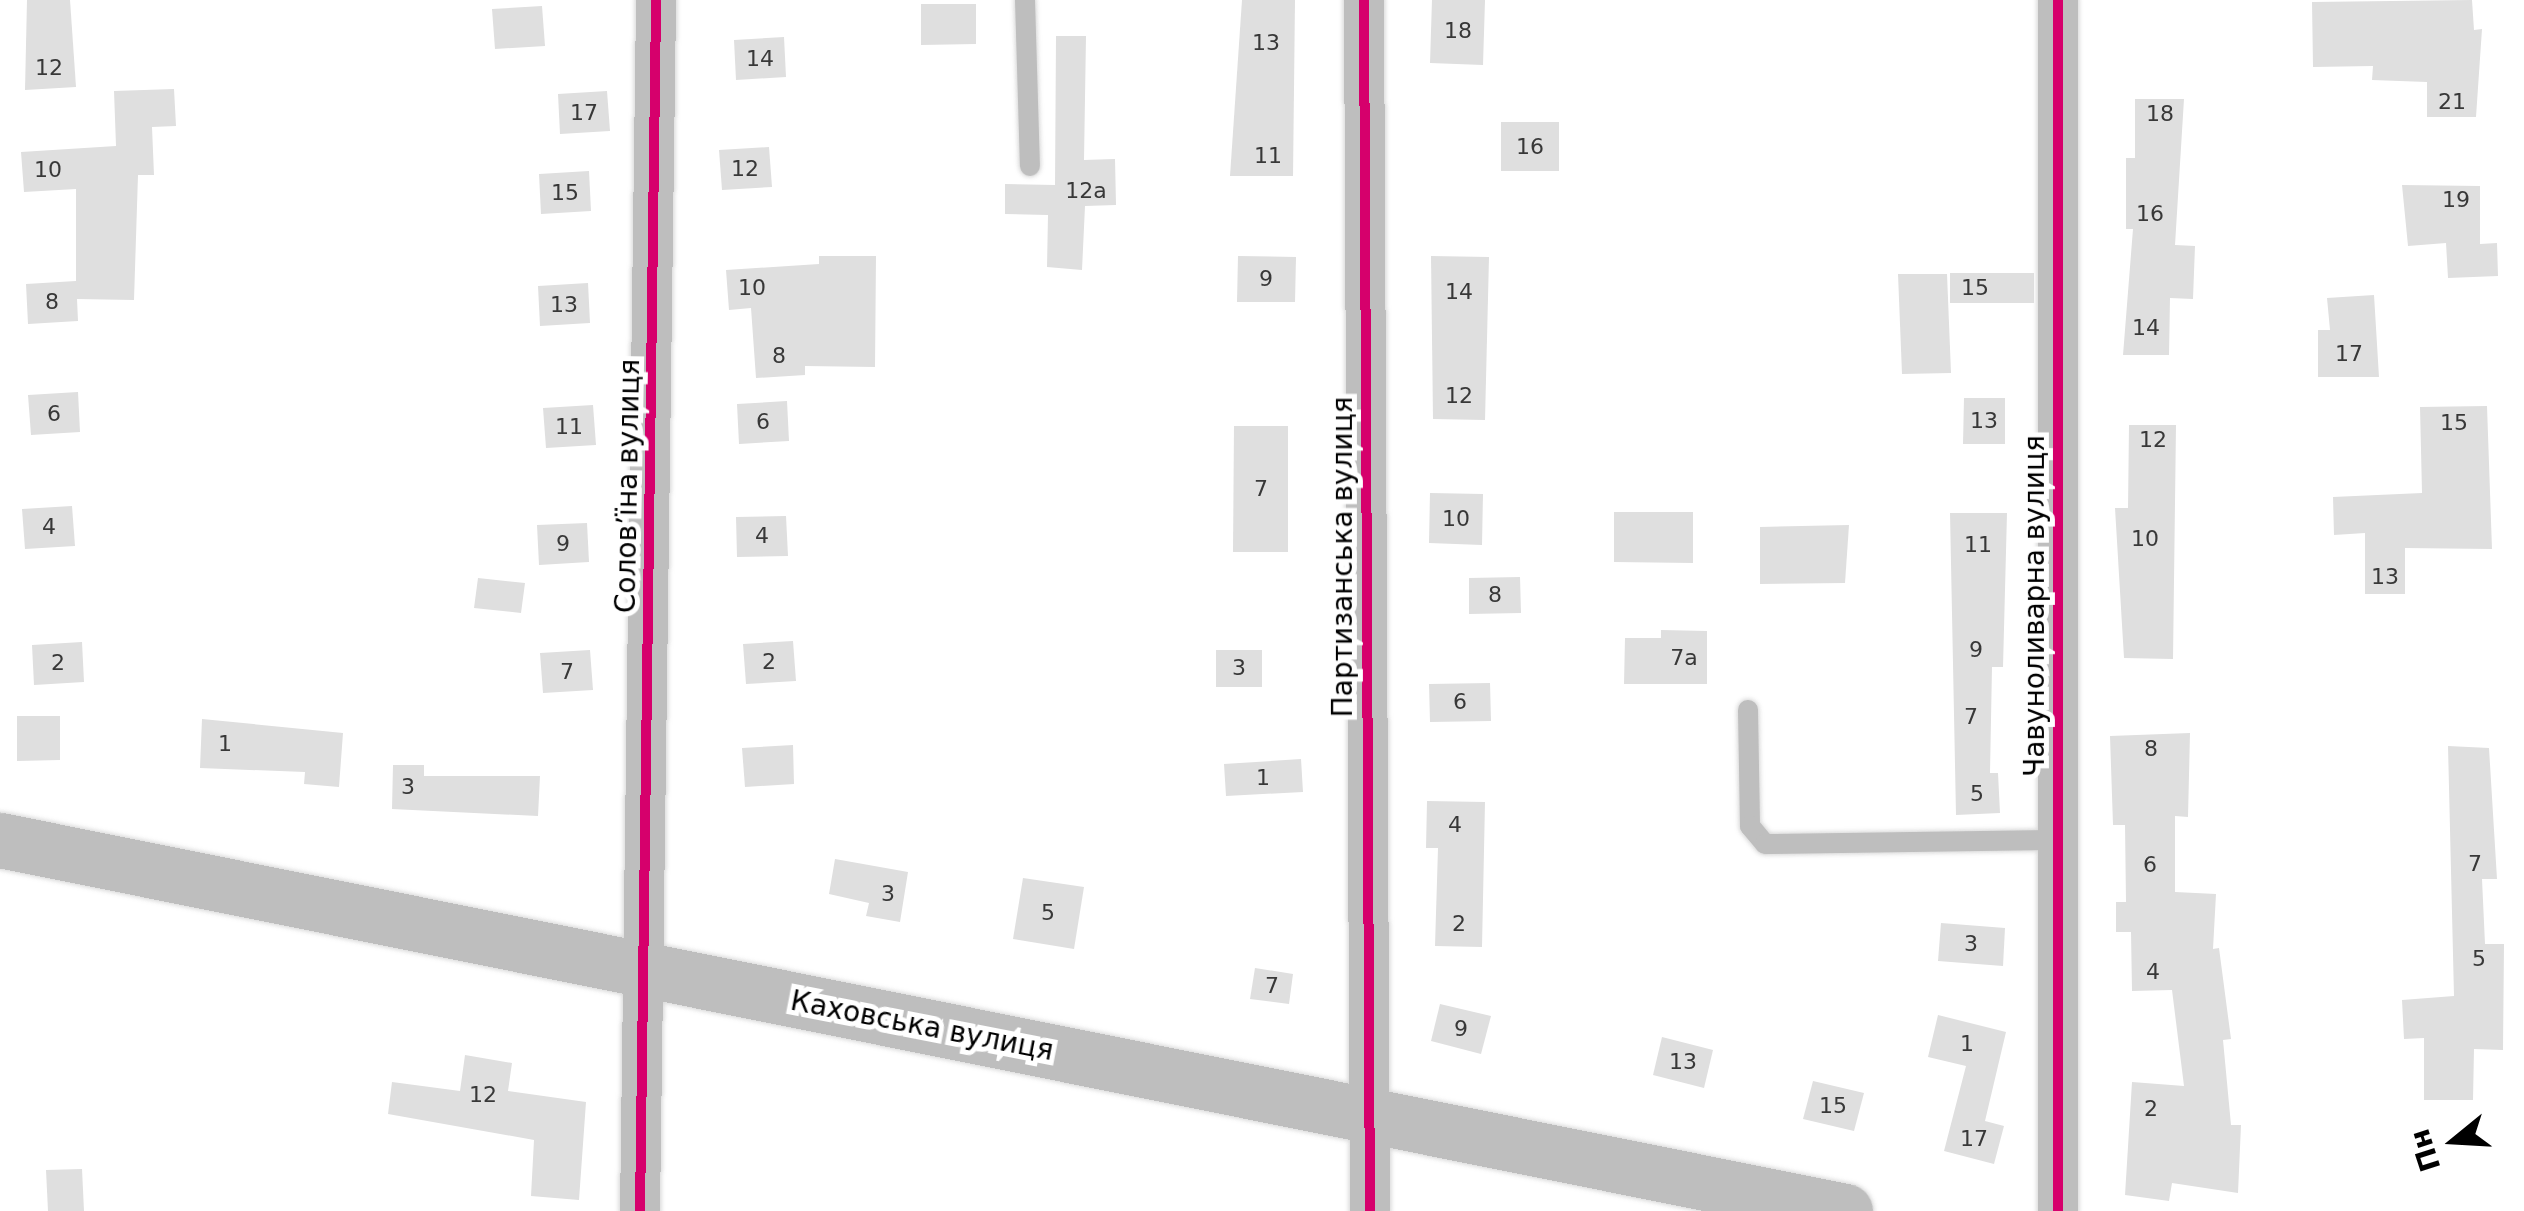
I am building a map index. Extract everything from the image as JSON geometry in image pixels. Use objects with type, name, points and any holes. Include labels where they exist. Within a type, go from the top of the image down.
[{"type":"main road","name":"Каховська вулиця","points":[[0,840],[1845,1211]]},
{"type":"street","name":"Соловʼїна вулиця","points":[[640,1211],[656,0]]},
{"type":"street","name":"Партизанська вулиця","points":[[1364,0],[1370,1211]]},
{"type":"street","name":"Чавуноливарна вулиця","points":[[2058,0],[2058,1211]]},
{"type":"lane","points":[[1026,0],[1030,166]]},
{"type":"lane","points":[[1748,710],[1750,826],[1765,844],[2058,840]]},
{"type":"building","points":[[27,0],[70,0],[76,87],[25,90]]},
{"type":"building","points":[[1242,0],[1295,0],[1293,176],[1230,176]]},
{"type":"building","points":[[1432,0],[1485,0],[1483,65],[1430,63]]},
{"type":"building","points":[[2472,0],[2474,30],[2482,29],[2476,117],[2427,117],[2427,82],[2372,80],[2373,66],[2313,67],[2312,2]]},
{"type":"building","points":[[921,4],[976,4],[976,44],[921,45]]},
{"type":"building","points":[[542,6],[545,46],[495,49],[492,9]]},
{"type":"building","points":[[1056,36],[1086,36],[1084,160],[1115,159],[1116,205],[1085,206],[1082,270],[1047,267],[1048,215],[1005,214],[1005,184],[1055,185]]},
{"type":"building","points":[[784,37],[786,77],[736,80],[734,40]]},
{"type":"building","points":[[174,89],[176,126],[152,127],[154,175],[138,175],[134,300],[77,299],[78,321],[28,324],[26,284],[76,281],[76,189],[24,192],[21,152],[116,146],[114,91]]},
{"type":"building","points":[[607,91],[610,131],[560,134],[558,94]]},
{"type":"building","points":[[2135,99],[2184,99],[2175,245],[2195,246],[2193,299],[2170,298],[2169,355],[2123,355],[2133,229],[2126,229],[2126,158],[2135,158]]},
{"type":"building","points":[[1501,122],[1559,122],[1559,171],[1501,171]]},
{"type":"building","points":[[769,147],[772,187],[722,190],[719,150]]},
{"type":"building","points":[[589,171],[591,211],[541,214],[539,174]]},
{"type":"building","points":[[2402,185],[2480,186],[2480,244],[2497,243],[2498,276],[2448,278],[2446,243],[2408,246]]},
{"type":"building","points":[[819,256],[876,256],[875,367],[805,366],[805,375],[756,378],[751,308],[729,310],[726,270],[819,264]]},
{"type":"building","points":[[1238,256],[1296,257],[1295,302],[1237,302]]},
{"type":"building","points":[[1431,256],[1489,257],[1485,420],[1433,419]]},
{"type":"building","points":[[1950,273],[2034,273],[2034,303],[1950,303]]},
{"type":"building","points":[[1898,274],[1947,274],[1951,373],[1902,374]]},
{"type":"building","points":[[588,283],[590,323],[540,326],[538,286]]},
{"type":"building","points":[[2374,295],[2379,377],[2318,377],[2318,330],[2330,330],[2327,298]]},
{"type":"building","points":[[78,392],[80,432],[31,435],[28,395]]},
{"type":"building","points":[[1964,398],[2005,398],[2005,444],[1963,444]]},
{"type":"building","points":[[787,401],[789,441],[739,444],[737,404]]},
{"type":"building","points":[[593,405],[596,445],[546,448],[543,408]]},
{"type":"building","points":[[2487,406],[2492,549],[2405,548],[2405,594],[2365,594],[2365,533],[2334,535],[2333,497],[2422,493],[2420,407]]},
{"type":"building","points":[[2129,425],[2176,425],[2173,659],[2124,658],[2115,508],[2128,508]]},
{"type":"building","points":[[1234,426],[1288,426],[1288,552],[1233,552]]},
{"type":"building","points":[[1430,493],[1483,494],[1482,545],[1429,543]]},
{"type":"building","points":[[72,506],[75,546],[25,549],[22,509]]},
{"type":"building","points":[[1614,512],[1693,512],[1693,563],[1614,562]]},
{"type":"building","points":[[1950,513],[2007,513],[2003,667],[1992,667],[1990,773],[1998,773],[2000,813],[1956,815]]},
{"type":"building","points":[[786,516],[788,556],[737,557],[736,517]]},
{"type":"building","points":[[587,523],[589,562],[539,565],[537,525]]},
{"type":"building","points":[[1849,525],[1845,583],[1760,584],[1760,527]]},
{"type":"building","points":[[1520,577],[1521,613],[1469,614],[1469,578]]},
{"type":"building","points":[[478,578],[525,583],[521,613],[474,608]]},
{"type":"building","points":[[1661,630],[1707,631],[1707,684],[1624,684],[1625,638],[1661,638]]},
{"type":"building","points":[[793,641],[796,681],[746,684],[743,644]]},
{"type":"building","points":[[82,642],[84,682],[34,685],[32,645]]},
{"type":"building","points":[[590,650],[593,690],[543,693],[540,653]]},
{"type":"building","points":[[1216,650],[1262,650],[1262,687],[1216,687]]},
{"type":"building","points":[[1490,683],[1491,721],[1430,722],[1429,684]]},
{"type":"building","points":[[17,716],[60,716],[60,760],[17,761]]},
{"type":"building","points":[[202,719],[343,733],[339,787],[304,784],[305,772],[200,768]]},
{"type":"building","points":[[2190,733],[2188,817],[2175,816],[2175,892],[2216,894],[2213,949],[2219,948],[2231,1039],[2223,1040],[2231,1125],[2241,1125],[2238,1193],[2172,1183],[2169,1201],[2125,1195],[2132,1082],[2184,1086],[2172,990],[2132,991],[2131,932],[2116,932],[2116,902],[2126,902],[2125,825],[2113,825],[2110,736]]},
{"type":"building","points":[[793,745],[794,784],[745,787],[742,748]]},
{"type":"building","points":[[2448,746],[2489,748],[2497,879],[2482,879],[2485,944],[2504,944],[2503,1050],[2474,1049],[2473,1100],[2424,1100],[2424,1038],[2404,1039],[2402,1000],[2454,996]]},
{"type":"building","points":[[1301,759],[1303,792],[1226,796],[1224,764]]},
{"type":"building","points":[[393,765],[424,765],[424,776],[540,776],[538,816],[392,809]]},
{"type":"building","points":[[1427,801],[1485,802],[1482,947],[1435,946],[1438,848],[1426,848]]},
{"type":"building","points":[[835,859],[908,872],[900,922],[866,916],[869,903],[829,894]]},
{"type":"building","points":[[1023,878],[1084,887],[1074,949],[1013,939]]},
{"type":"building","points":[[1941,923],[2005,928],[2003,966],[1938,961]]},
{"type":"building","points":[[1255,968],[1293,974],[1289,1004],[1250,999]]},
{"type":"building","points":[[1440,1004],[1491,1016],[1481,1054],[1431,1041]]},
{"type":"building","points":[[1938,1015],[2006,1032],[1985,1121],[2004,1126],[1994,1164],[1944,1151],[1966,1066],[1928,1057]]},
{"type":"building","points":[[1662,1037],[1713,1050],[1704,1088],[1653,1075]]},
{"type":"building","points":[[465,1055],[512,1063],[508,1091],[586,1102],[579,1200],[531,1196],[534,1140],[388,1114],[392,1082],[460,1091]]},
{"type":"building","points":[[1813,1081],[1864,1093],[1854,1131],[1803,1119]]},
{"type":"building","points":[[82,1169],[84,1211],[48,1211],[46,1170]]},
{"type":"cycle path","points":[[640,1211],[656,0]]},
{"type":"cycle path","points":[[1364,0],[1370,1211]]},
{"type":"cycle path","points":[[2058,0],[2058,1211]]}]
